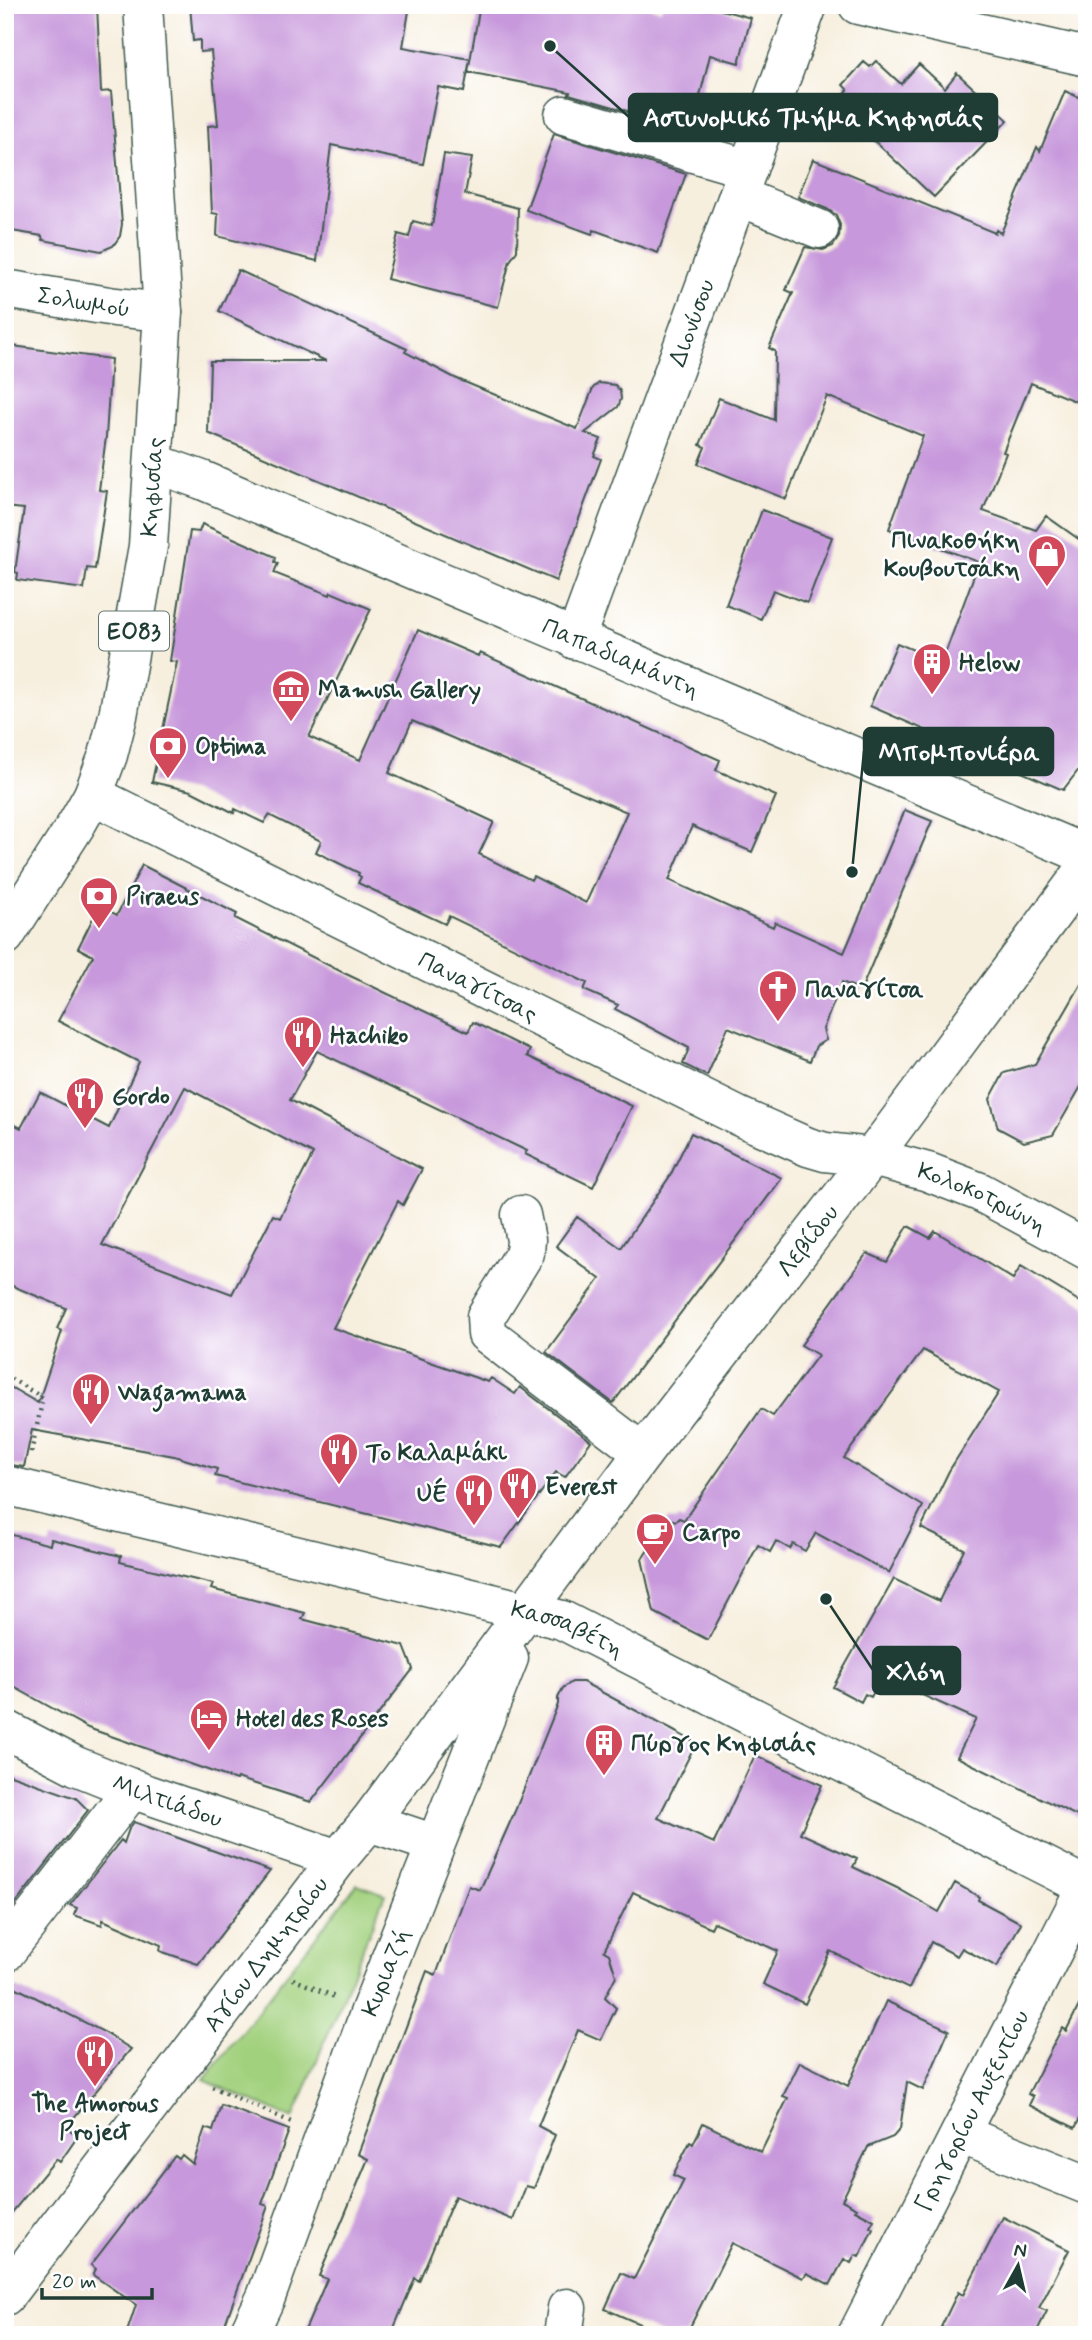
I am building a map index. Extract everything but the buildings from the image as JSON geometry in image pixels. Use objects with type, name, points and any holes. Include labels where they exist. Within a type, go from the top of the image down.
[{"type":"street","name":"Κηφισίας","points":[[5,936],[93,796],[118,716],[148,546],[163,312],[144,5]]},
{"type":"street","name":"Διονύσου","points":[[575,640],[808,5]]},
{"type":"street","points":[[858,5],[1087,57]]},
{"type":"street","points":[[564,115],[743,183],[820,229]]},
{"type":"street","name":"Σολωμού","points":[[5,289],[163,312]]},
{"type":"street","name":"Παπαδιαμάντη","points":[[155,463],[202,480],[1087,855]]},
{"type":"street","name":"Παναγίτσας","points":[[93,796],[738,1116],[808,1147],[825,1152],[872,1157]]},
{"type":"street","name":"Λεβίδου","points":[[527,1611],[643,1453],[872,1157],[1087,867]]},
{"type":"street","name":"Κολοκοτρώνη","points":[[872,1157],[928,1172],[980,1192],[1087,1250]]},
{"type":"street","points":[[521,1215],[526,1240],[525,1253],[485,1316],[487,1334],[643,1453]]},
{"type":"street","name":"Κασσαβέτη","points":[[14,1487],[562,1620],[1087,1887]]},
{"type":"street","name":"Αγίου Δημητρίου","points":[[5,2296],[369,1822],[527,1611]]},
{"type":"street","name":"Κυριαζή","points":[[248,2335],[266,2297],[370,2011],[527,1611]]},
{"type":"street","name":"Μιλτιάδου","points":[[5,1729],[76,1766],[338,1859]]},
{"type":"street","points":[[5,1953],[133,1788]]},
{"type":"street","points":[[369,1822],[435,1844]]},
{"type":"street","name":"Γρηγορίου Αυξεντίου","points":[[857,2335],[1087,1887]]},
{"type":"street","points":[[960,2134],[1087,2185]]},
{"type":"path","points":[[5,1376],[43,1398],[14,1487]]},
{"type":"path","points":[[258,1965],[370,2011]]},
{"type":"path","points":[[176,2072],[324,2136]]},
{"type":"green space","points":[[357,1884],[385,1894],[293,2119],[204,2080]]},
{"type":"place","name":"Αστυνομικό Τμήμα Κηφησιάς","points":[[550,46]]},
{"type":"place","name":"Πινακοθήκη Κουβουτσάκη","points":[[1047,588]]},
{"type":"place","name":"Helow","points":[[932,696]]},
{"type":"place","name":"Mamush Gallery","points":[[291,723]]},
{"type":"place","name":"Optima","points":[[168,780]]},
{"type":"place","name":"Μπομπονιέρα","points":[[852,872]]},
{"type":"place","name":"Piraeus","points":[[99,930]]},
{"type":"place","name":"Παναγίτσα","points":[[778,1023]]},
{"type":"place","name":"Hachiko","points":[[303,1069]]},
{"type":"place","name":"Gordo","points":[[85,1130]]},
{"type":"place","name":"Wagamama","points":[[91,1426]]},
{"type":"place","name":"Το Καλαμάκι","points":[[339,1486]]},
{"type":"place","name":"Everest","points":[[518,1520]]},
{"type":"place","name":"UÉ","points":[[474,1527]]},
{"type":"place","name":"Carpo","points":[[655,1566]]},
{"type":"place","name":"Χλόη","points":[[826,1599]]},
{"type":"place","name":"Hotel des Roses","points":[[209,1752]]},
{"type":"place","name":"Πύργος Κηφισιάς","points":[[604,1777]]},
{"type":"place","name":"The Amorous Project","points":[[95,2088]]}]
